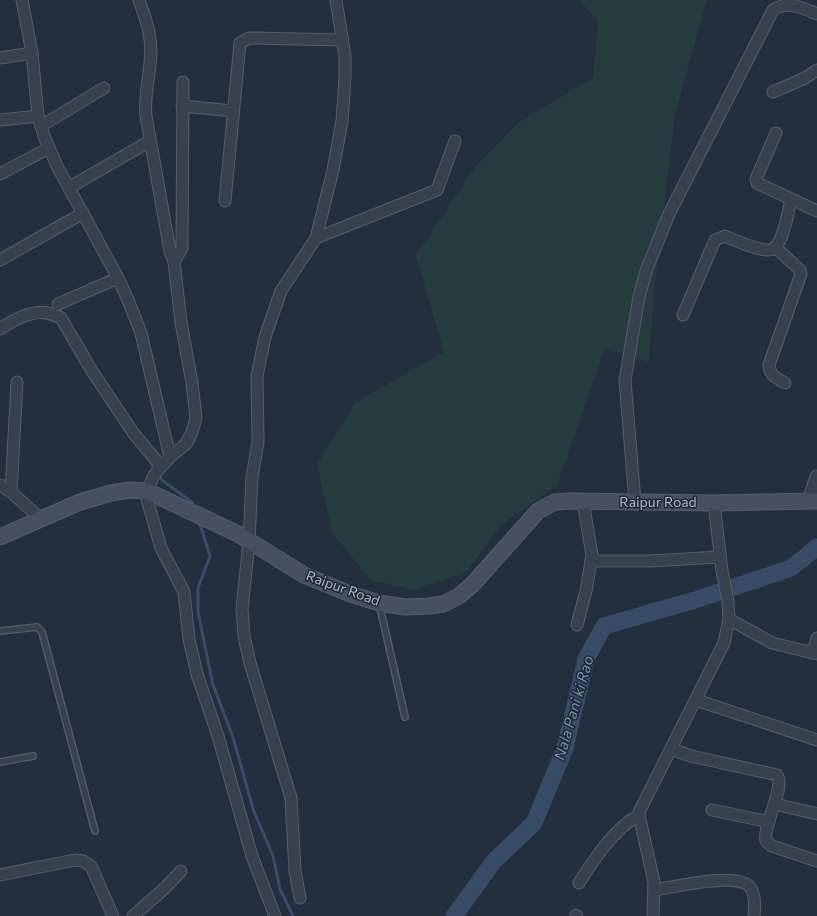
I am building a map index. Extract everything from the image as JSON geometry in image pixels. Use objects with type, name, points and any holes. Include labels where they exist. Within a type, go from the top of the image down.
[{"type":"main road","name":"Raipur Road","points":[[0,537],[40,518],[80,502],[111,493],[129,490],[147,491],[244,538],[304,575],[350,594],[379,603],[405,607],[429,606],[443,604],[459,596],[472,586],[538,511],[555,502],[813,501]]},
{"type":"street","points":[[22,0],[32,53],[40,121],[49,148],[118,278],[141,333],[170,458]]},
{"type":"street","points":[[139,0],[150,38],[150,65],[145,108],[170,251],[174,262],[181,322],[192,383],[196,418],[192,432],[186,444],[158,470],[147,491],[149,509],[161,548],[184,592],[189,639],[197,674],[218,736],[252,856],[275,916]]},
{"type":"street","points":[[300,898],[295,871],[290,798],[258,692],[244,636],[242,609],[244,538],[258,442],[257,376],[265,337],[281,291],[316,238],[333,170],[342,121],[345,78],[342,40],[336,0]]},
{"type":"street","points":[[635,502],[625,380],[639,297],[646,271],[669,214],[773,10],[783,4],[789,4],[817,14]]},
{"type":"street","points":[[225,201],[239,46],[241,41],[249,38],[342,40]]},
{"type":"street","points":[[0,58],[32,53]]},
{"type":"street","points":[[773,92],[805,78],[817,70]]},
{"type":"street","points":[[174,262],[182,248],[183,82]]},
{"type":"street","points":[[0,120],[40,121],[104,88]]},
{"type":"street","points":[[182,106],[233,111]]},
{"type":"street","points":[[776,133],[756,181],[759,185],[817,211]]},
{"type":"street","points":[[70,187],[150,141]]},
{"type":"street","points":[[316,238],[437,190],[455,141]]},
{"type":"street","points":[[0,174],[49,148]]},
{"type":"street","points":[[683,315],[712,246],[718,238],[725,236],[767,250],[776,248],[780,242],[791,199]]},
{"type":"street","points":[[0,260],[84,214]]},
{"type":"street","points":[[776,248],[800,270],[801,274],[769,367],[772,375],[785,383]]},
{"type":"street","points":[[58,304],[118,278]]},
{"type":"street","points":[[0,329],[26,315],[38,312],[56,314],[61,318],[92,371],[158,470]]},
{"type":"street","points":[[11,492],[17,382]]},
{"type":"street","points":[[813,501],[817,478]]},
{"type":"street","points":[[0,485],[11,492],[40,518]]},
{"type":"street","points":[[576,625],[592,561],[592,550],[584,501]]},
{"type":"street","points":[[652,916],[654,890],[640,815],[642,806],[722,650],[728,619],[728,601],[720,557],[714,502]]},
{"type":"street","points":[[592,561],[649,561],[720,557]]},
{"type":"street","points":[[728,619],[772,643],[815,653],[817,638]]},
{"type":"street","points":[[696,700],[817,740]]},
{"type":"street","points":[[671,749],[691,756],[777,775],[779,781],[775,804],[765,838],[768,844],[817,861]]},
{"type":"street","points":[[775,804],[817,814]]},
{"type":"street","points":[[712,810],[769,822]]},
{"type":"street","points":[[579,883],[589,867],[619,830],[628,822],[640,815]]},
{"type":"street","points":[[0,875],[75,860],[83,861],[91,866],[113,916]]},
{"type":"street","points":[[133,916],[165,888],[181,871]]},
{"type":"street","points":[[654,890],[708,881],[724,880],[744,883],[749,886],[754,896],[754,916]]},
{"type":"lane","points":[[379,603],[405,717]]},
{"type":"lane","points":[[0,631],[37,627],[42,632],[95,831]]},
{"type":"lane","points":[[0,762],[34,756]]},
{"type":"green space","points":[[579,0],[707,0],[675,114],[654,291],[649,363],[605,348],[557,485],[501,525],[467,571],[415,590],[370,580],[332,532],[317,464],[356,402],[444,352],[416,256],[475,167],[519,122],[593,78],[598,21]]},
{"type":"waterway","points":[[43,317],[57,322]]},
{"type":"waterway","points":[[75,352],[82,365]]},
{"type":"waterway","points":[[149,459],[155,470]]},
{"type":"waterway","points":[[158,474],[162,480],[193,503],[194,508]]},
{"type":"waterway","points":[[199,521],[210,556],[198,588],[198,612],[213,685],[233,737],[253,809],[273,856],[280,889],[293,916]]},
{"type":"waterway","name":"Nala Pani ki Rao","points":[[454,916],[494,861],[534,823],[565,748],[586,659],[604,626],[695,600],[791,568],[817,547]]}]
